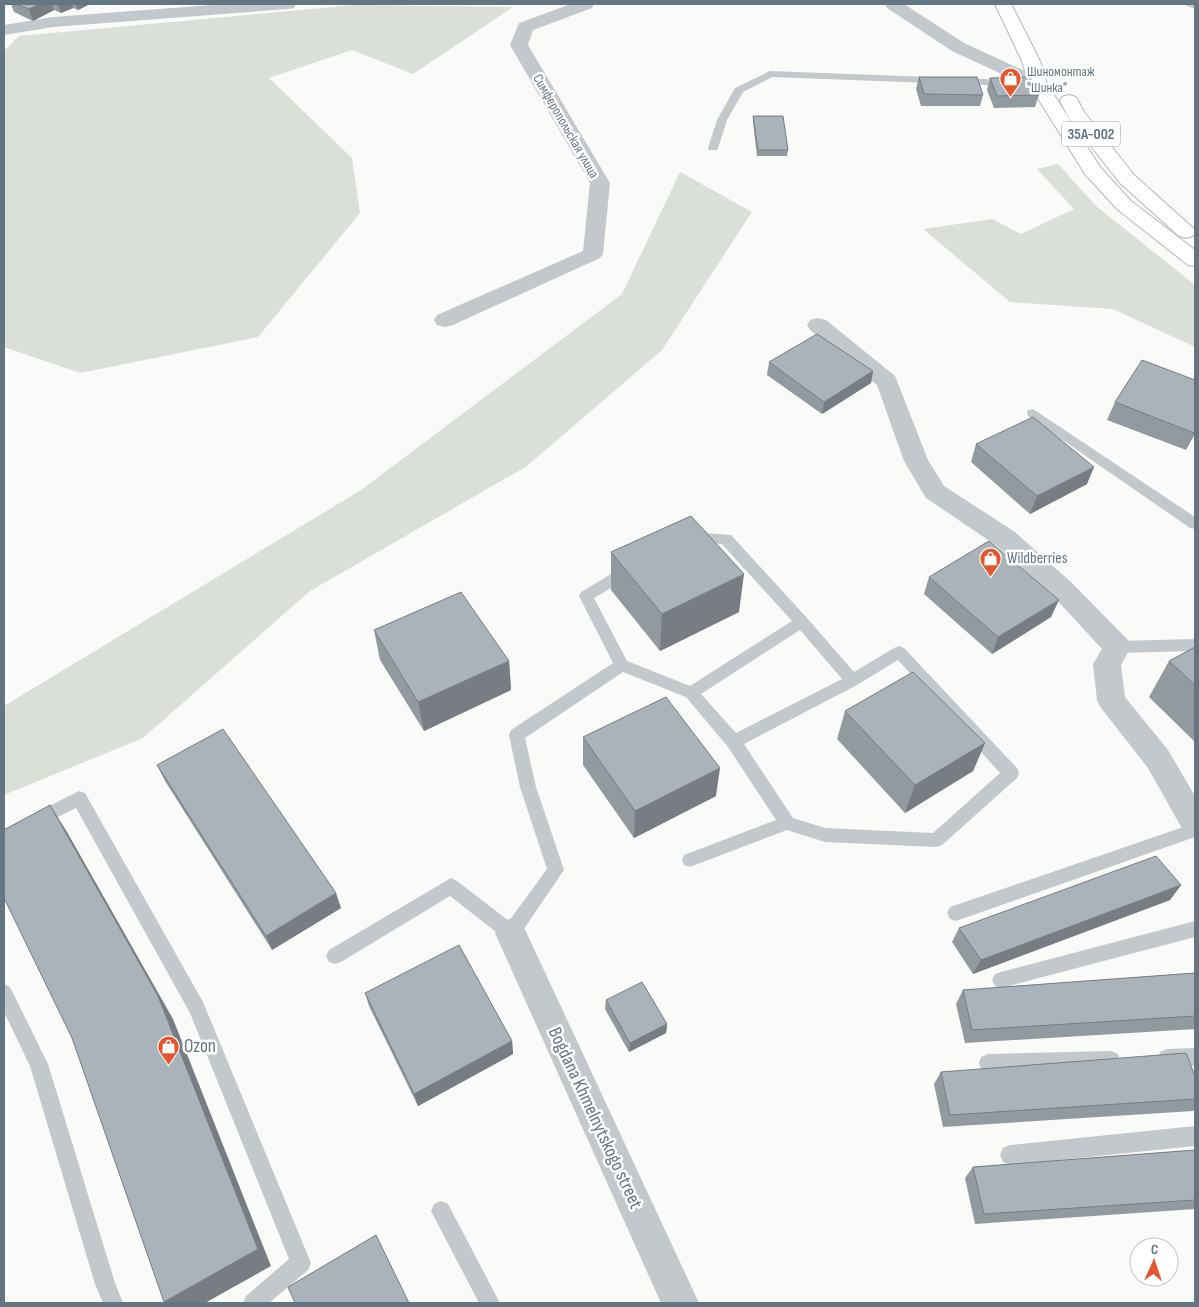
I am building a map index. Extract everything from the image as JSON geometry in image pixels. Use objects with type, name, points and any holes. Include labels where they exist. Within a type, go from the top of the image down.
[{"type":"highway","name":"35А-002","points":[[1003,4],[1032,61],[1049,79],[1127,179],[1195,239]]},
{"type":"highway","name":"35А-002","points":[[1018,4],[1049,79],[1092,170],[1124,205],[1195,260]]},
{"type":"street","points":[[4,30],[53,22],[288,4]]},
{"type":"street","name":"Симферопольская улица","points":[[445,320],[593,254],[600,183],[519,45],[525,28],[586,4]]},
{"type":"street","points":[[893,4],[958,46],[1049,79]]},
{"type":"street","points":[[818,325],[888,381],[916,461],[935,492],[1006,538],[1063,590],[1117,647],[1108,664],[1111,700],[1158,759],[1195,823]]},
{"type":"street","name":"Bogdana Khmelnytskogo street","points":[[511,933],[680,1303]]},
{"type":"lane","points":[[713,148],[722,120],[740,90],[770,74],[1049,79]]},
{"type":"lane","points":[[1033,413],[1195,524]]},
{"type":"lane","points":[[676,542],[684,537],[726,540],[802,622],[852,681]]},
{"type":"lane","points":[[643,562],[586,596],[622,665],[691,692],[734,742],[787,823]]},
{"type":"lane","points":[[691,692],[802,622]]},
{"type":"lane","points":[[1117,647],[1195,645]]},
{"type":"lane","points":[[690,860],[787,823],[825,835],[936,840],[1011,773],[899,652],[852,681],[734,742]]},
{"type":"lane","points":[[335,956],[451,886],[511,933],[556,870],[528,787],[517,735],[622,665]]},
{"type":"lane","points":[[4,837],[79,798],[197,1008],[301,1263],[253,1303]]},
{"type":"lane","points":[[956,912],[1195,830]]},
{"type":"lane","points":[[1001,980],[1195,929]]},
{"type":"lane","points":[[4,993],[39,1064],[102,1274],[113,1303]]},
{"type":"lane","points":[[1146,1059],[1195,1057]]},
{"type":"lane","points":[[988,1063],[1126,1059]]},
{"type":"lane","points":[[1010,1156],[1195,1136]]},
{"type":"lane","points":[[441,1211],[490,1303]]},
{"type":"shaded area","points":[[355,5],[513,7],[413,74],[352,50],[269,78],[352,158],[360,213],[258,337],[80,373],[4,347],[4,51],[19,36]]},
{"type":"shaded area","points":[[1058,164],[1096,206],[1195,285],[1195,347],[1113,309],[1010,302],[923,229],[992,219],[1021,234],[1074,209],[1037,169]]},
{"type":"shaded area","points":[[680,172],[752,212],[662,350],[527,466],[310,591],[143,738],[4,795],[4,706],[361,490],[622,294]]},
{"type":"building","points":[[16,4],[40,4],[29,9]]},
{"type":"building","points":[[919,77],[977,77],[983,95],[924,94]]},
{"type":"building","points":[[1030,77],[1039,95],[997,96],[990,78]]},
{"type":"building","points":[[753,116],[783,116],[788,150],[758,150]]},
{"type":"building","points":[[817,334],[873,371],[824,402],[769,362]]},
{"type":"building","points":[[1142,360],[1195,380],[1194,433],[1115,402]]},
{"type":"building","points":[[1033,417],[1094,467],[1037,496],[976,444]]},
{"type":"building","points":[[691,516],[744,574],[662,614],[611,552]]},
{"type":"building","points":[[989,541],[1059,600],[998,637],[929,577]]},
{"type":"building","points":[[461,592],[509,661],[418,702],[374,630]]},
{"type":"building","points":[[1195,647],[1195,685],[1169,661]]},
{"type":"building","points":[[913,672],[985,743],[915,785],[845,711]]},
{"type":"building","points":[[666,697],[720,768],[635,811],[583,737]]},
{"type":"building","points":[[223,729],[336,893],[266,936],[157,765]]},
{"type":"building","points":[[50,805],[158,996],[258,1249],[164,1302],[72,1038],[4,898],[4,830]]},
{"type":"building","points":[[1156,856],[1181,885],[981,960],[959,928]]},
{"type":"building","points":[[459,945],[512,1041],[414,1094],[365,993]]},
{"type":"building","points":[[1195,973],[1195,1016],[972,1030],[963,990]]},
{"type":"building","points":[[642,982],[667,1024],[630,1043],[606,1000]]},
{"type":"building","points":[[1186,1053],[1195,1076],[1195,1099],[950,1115],[941,1072]]},
{"type":"building","points":[[1195,1150],[1195,1200],[984,1214],[973,1167]]},
{"type":"building","points":[[376,1235],[409,1303],[295,1303],[288,1287]]},
{"type":"waterway","points":[[1187,4],[1195,7]]},
{"type":"place","name":"Шиномонтаж \"Шинка\"","points":[[1011,98]]},
{"type":"place","name":"Wildberries","points":[[991,577]]},
{"type":"place","name":"Ozon","points":[[168,1065]]}]
